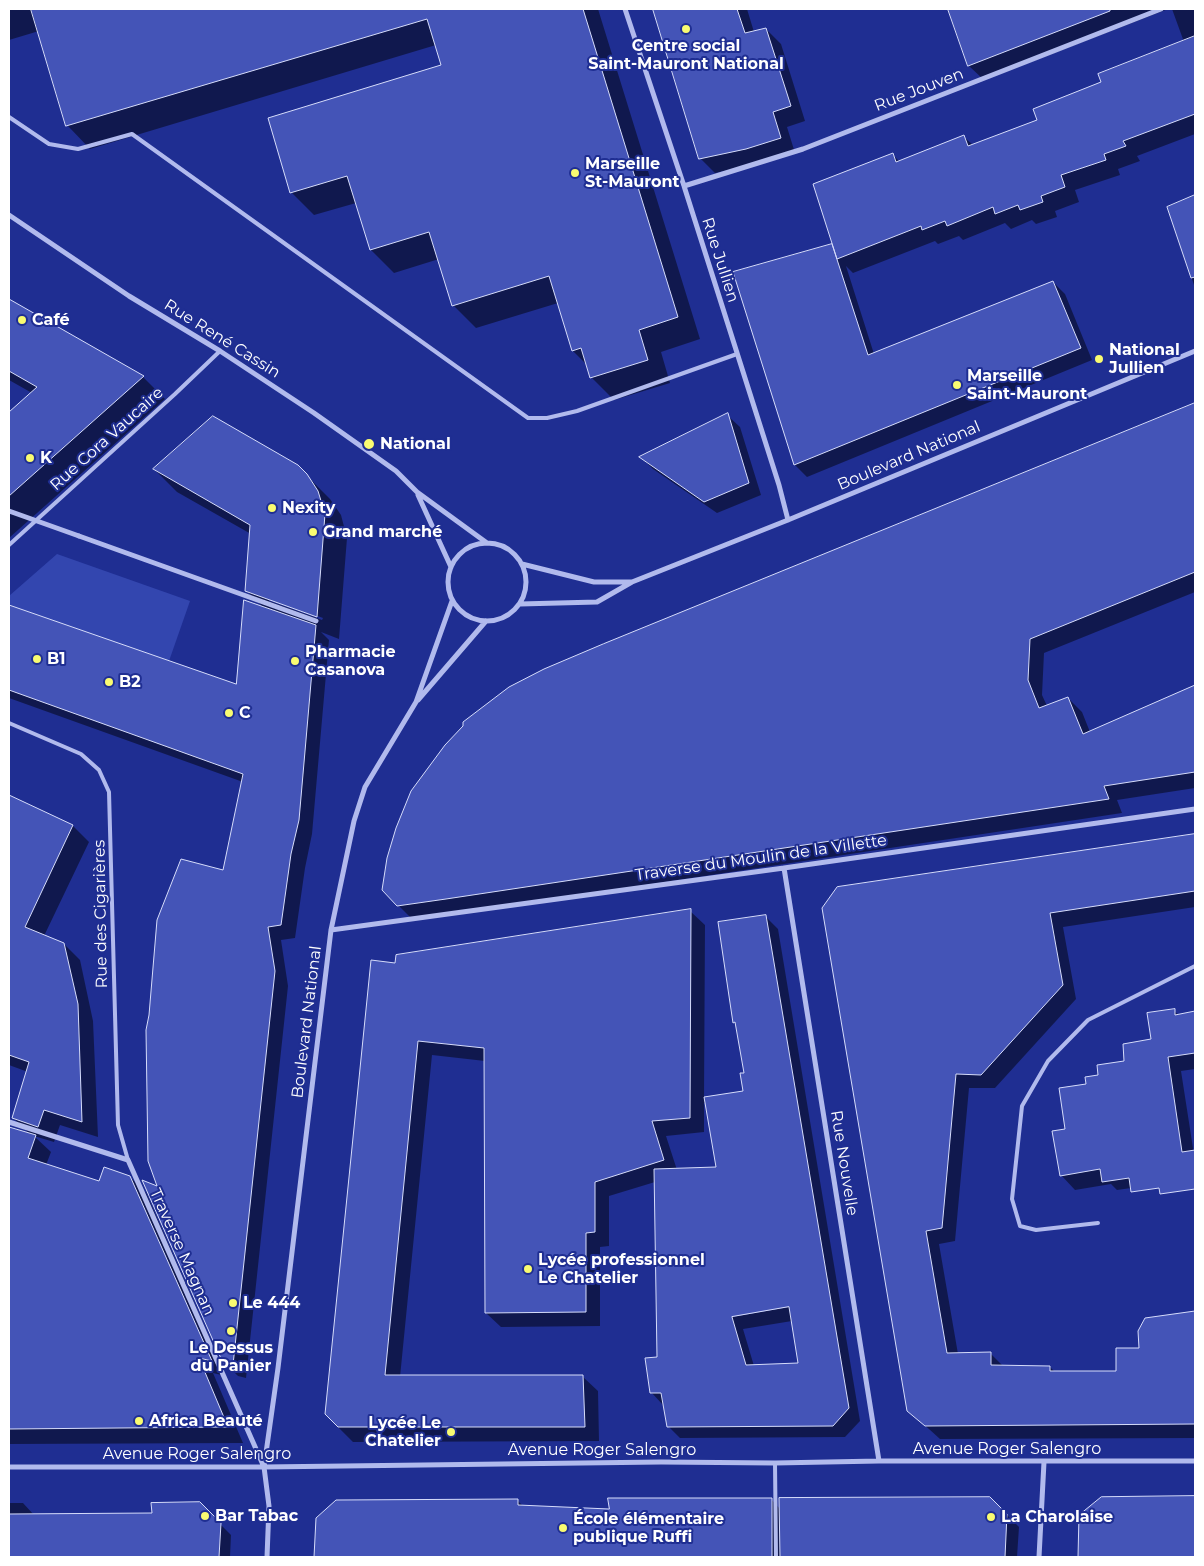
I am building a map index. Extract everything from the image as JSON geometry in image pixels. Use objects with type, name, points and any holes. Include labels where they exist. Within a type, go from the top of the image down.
[{"type":"street","name":"Rue Jullien","points":[[624,9],[684,186],[779,485],[788,520]]},
{"type":"street","name":"Rue Jouven","points":[[684,186],[803,149],[1161,9]]},
{"type":"street","name":"Rue René Cassin","points":[[9,215],[130,296],[220,351],[314,413],[396,471],[416,492],[487,543]]},
{"type":"street","name":"Boulevard National","points":[[520,604],[597,602],[632,582],[788,520],[1195,352]]},
{"type":"street","name":"Rue René Cassin","points":[[416,492],[451,567]]},
{"type":"street","points":[[9,511],[316,621]]},
{"type":"street","name":"Boulevard National","points":[[487,543],[501,546],[513,553],[522,564],[594,582],[632,582]]},
{"type":"street","points":[[451,567],[460,555],[472,546],[487,543]]},
{"type":"street","points":[[452,601],[461,612],[473,619],[486,622],[499,620],[520,604],[525,591],[526,577],[522,564]]},
{"type":"street","name":"Boulevard National","points":[[264,1467],[277,1376],[331,930],[354,821],[365,787],[416,702],[452,601],[448,590],[448,578],[451,567]]},
{"type":"street","points":[[416,702],[486,622]]},
{"type":"street","name":"Traverse du Moulin de la Villette","points":[[331,930],[1195,809]]},
{"type":"street","name":"Rue Nouvelle","points":[[784,868],[879,1461]]},
{"type":"street","points":[[9,1122],[128,1160]]},
{"type":"street","name":"Traverse Magnan","points":[[128,1160],[264,1467]]},
{"type":"street","name":"Avenue Roger Salengro","points":[[9,1467],[264,1467],[670,1462],[1195,1460]]},
{"type":"street","points":[[1040,1557],[1044,1462]]},
{"type":"street","points":[[264,1467],[269,1506],[267,1557]]},
{"type":"lane","points":[[9,117],[49,144],[78,149],[132,134],[528,418],[547,418],[577,411],[737,354]]},
{"type":"lane","name":"Rue Cora Vaucaire","points":[[9,545],[176,394],[220,351]]},
{"type":"lane","name":"Rue des Cigarières","points":[[9,723],[81,754],[99,770],[109,792],[118,1125],[128,1160]]},
{"type":"lane","points":[[1098,1223],[1036,1230],[1020,1226],[1012,1199],[1022,1106],[1048,1062],[1088,1020],[1195,966]]},
{"type":"lane","points":[[775,1463],[776,1557]]},
{"type":"shaded area","points":[[57,554],[190,601],[169,661],[9,605],[9,596]]},
{"type":"building","points":[[31,9],[583,9],[678,317],[639,330],[648,360],[590,378],[581,348],[572,351],[549,276],[452,306],[429,232],[370,250],[347,176],[290,193],[268,118],[441,65],[427,19],[66,126]]},
{"type":"building","points":[[653,9],[737,9],[745,33],[766,28],[791,106],[773,112],[781,138],[746,149],[699,159]]},
{"type":"building","points":[[948,9],[1110,9],[1110,11],[968,66]]},
{"type":"building","points":[[1195,36],[1195,114],[1123,141],[1126,146],[1104,154],[1106,160],[1061,175],[1065,187],[1041,196],[1043,202],[1020,210],[1018,205],[995,214],[993,207],[947,226],[945,221],[922,230],[921,226],[837,259],[813,184],[893,153],[896,162],[964,135],[968,146],[1037,120],[1033,109],[1101,82],[1098,74]]},
{"type":"building","points":[[1195,195],[1195,277],[1191,278],[1167,207]]},
{"type":"building","points":[[832,244],[868,355],[1053,281],[1081,348],[794,465],[733,272]]},
{"type":"building","points":[[9,299],[144,376],[9,496],[9,412],[37,387],[9,371]]},
{"type":"building","points":[[1195,403],[1195,572],[1030,639],[1028,680],[1039,708],[1068,697],[1083,734],[1195,685],[1195,772],[1104,786],[1109,799],[446,899],[397,906],[382,890],[387,858],[396,828],[411,791],[445,745],[463,726],[463,722],[509,687],[544,669],[603,644]]},
{"type":"building","points":[[728,413],[749,483],[704,502],[639,457]]},
{"type":"building","name":"Nexity","points":[[213,416],[298,465],[307,474],[318,491],[325,514],[317,617],[245,591],[250,525],[153,469]]},
{"type":"building","points":[[244,600],[316,625],[299,820],[291,854],[281,925],[268,927],[275,971],[233,1365],[223,1363],[142,1180],[157,1186],[148,1161],[146,1030],[157,920],[181,859],[223,870],[243,774],[9,690],[9,605],[236,684]]},
{"type":"building","points":[[9,795],[73,825],[25,927],[64,943],[78,1004],[82,1122],[44,1110],[38,1127],[12,1118],[29,1062],[9,1055]]},
{"type":"building","points":[[1195,834],[1195,891],[1050,913],[1063,985],[981,1075],[956,1074],[942,1228],[926,1231],[947,1353],[991,1352],[991,1365],[1050,1366],[1050,1371],[1116,1371],[1116,1348],[1139,1348],[1138,1331],[1145,1318],[1195,1311],[1195,1424],[925,1426],[907,1411],[822,908],[837,887]]},
{"type":"building","points":[[691,909],[690,1118],[652,1121],[664,1160],[595,1182],[595,1232],[586,1233],[586,1312],[485,1313],[484,1048],[418,1041],[385,1375],[583,1375],[585,1427],[338,1427],[325,1414],[371,960],[395,963],[396,955]]},
{"type":"building","points":[[766,915],[849,1408],[833,1426],[667,1427],[661,1393],[650,1393],[645,1358],[657,1357],[654,1169],[716,1167],[704,1097],[743,1091],[740,1073],[744,1073],[735,1022],[733,1023],[718,922]],"holes":[[[789,1307],[798,1363],[746,1365],[732,1317]]]},
{"type":"building","points":[[1175,1009],[1175,1015],[1195,1011],[1195,1053],[1168,1057],[1182,1152],[1195,1150],[1195,1189],[1160,1194],[1159,1188],[1131,1192],[1129,1178],[1102,1182],[1100,1169],[1060,1176],[1052,1131],[1065,1129],[1059,1088],[1086,1084],[1085,1077],[1098,1075],[1097,1065],[1124,1061],[1123,1044],[1151,1039],[1147,1013]]},
{"type":"building","points":[[9,1127],[36,1135],[28,1158],[99,1181],[104,1167],[130,1176],[212,1361],[199,1358],[228,1427],[9,1429]]},
{"type":"building","points":[[1195,1496],[1195,1557],[1078,1557],[1079,1515],[1101,1497]]},
{"type":"building","points":[[990,1497],[1007,1514],[1005,1557],[780,1557],[779,1498]]},
{"type":"building","points":[[608,1498],[772,1498],[772,1557],[314,1557],[316,1518],[336,1500],[518,1499],[518,1505],[609,1509]]},
{"type":"building","points":[[200,1502],[221,1523],[219,1557],[9,1557],[9,1514],[152,1513],[151,1503]]},
{"type":"place","name":"Centre social Saint-Mauront National","points":[[686,29]]},
{"type":"place","name":"Marseille St-Mauront","points":[[575,173]]},
{"type":"place","name":"Café","points":[[22,320]]},
{"type":"place","name":"National Jullien","points":[[1099,359]]},
{"type":"place","name":"Marseille Saint-Mauront","points":[[957,385]]},
{"type":"place","name":"National","points":[[369,444]]},
{"type":"place","name":"K","points":[[30,458]]},
{"type":"place","name":"Nexity","points":[[272,508]]},
{"type":"place","name":"Grand marché","points":[[313,532]]},
{"type":"place","name":"B1","points":[[37,659]]},
{"type":"place","name":"Pharmacie Casanova","points":[[295,661]]},
{"type":"place","name":"B2","points":[[109,682]]},
{"type":"place","name":"C","points":[[229,713]]},
{"type":"place","name":"Lycée professionnel Le Chatelier","points":[[528,1269]]},
{"type":"place","name":"Le 444","points":[[233,1303]]},
{"type":"place","name":"Le Dessus du Panier","points":[[231,1331]]},
{"type":"place","name":"Africa Beauté","points":[[139,1421]]},
{"type":"place","name":"Lycée Le Chatelier","points":[[451,1432]]},
{"type":"place","name":"Bar Tabac","points":[[205,1516]]},
{"type":"place","name":"La Charolaise","points":[[991,1517]]},
{"type":"place","name":"École élémentaire publique Ruffi","points":[[563,1528]]}]
